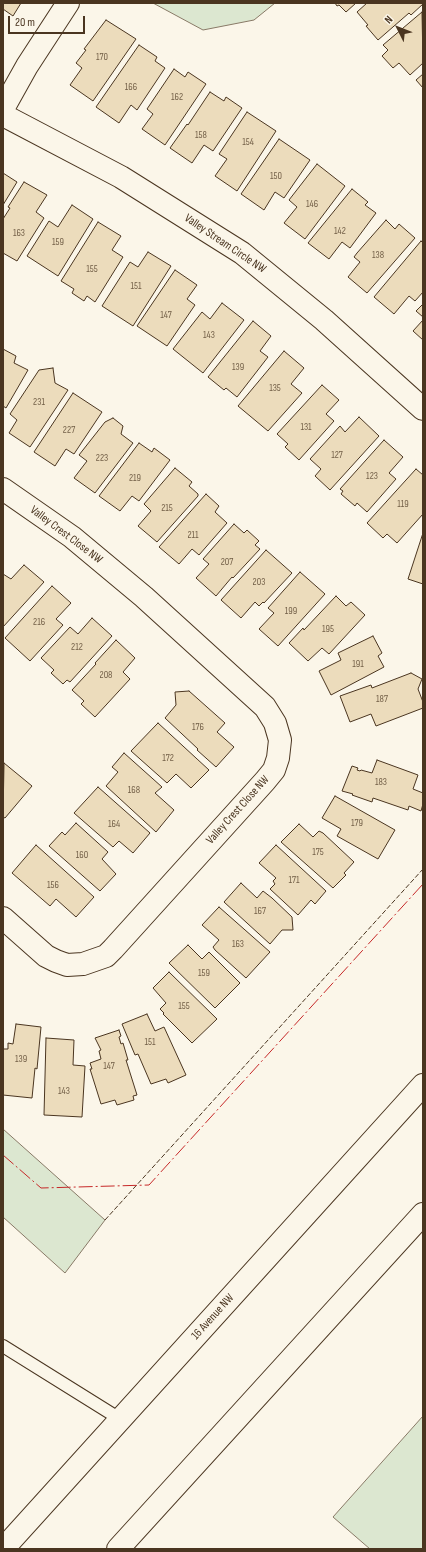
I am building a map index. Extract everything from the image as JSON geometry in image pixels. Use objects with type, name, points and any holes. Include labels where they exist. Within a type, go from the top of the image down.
[{"type":"main road","points":[[3,109],[27,66],[68,3]]},
{"type":"main road","name":"Valley Stream Circle NW","points":[[3,115],[121,177],[242,253],[318,315],[423,409]]},
{"type":"main road","name":"Valley Crest Close NW","points":[[3,490],[72,537],[144,598],[265,707],[275,722],[280,740],[278,758],[274,770],[106,956],[83,964],[68,965],[56,961],[46,956],[3,918]]},
{"type":"main road","name":"16 Avenue NW","points":[[3,1549],[423,1085]]},
{"type":"main road","points":[[118,1549],[423,1214]]},
{"type":"lane","points":[[3,1346],[120,1419]]},
{"type":"green space","points":[[153,3],[275,3],[254,20],[203,30]]},
{"type":"green space","points":[[3,1129],[105,1220],[65,1273],[3,1217]]},
{"type":"green space","points":[[423,1416],[423,1549],[370,1549],[333,1517]]},
{"type":"building","points":[[3,3],[21,3],[13,16],[3,9]]},
{"type":"building","points":[[335,3],[356,3],[346,12]]},
{"type":"building","points":[[367,3],[423,4],[411,15],[409,13],[378,40],[357,12]]},
{"type":"building","points":[[422,12],[423,63],[410,75],[399,63],[393,68],[382,56],[388,50],[383,45]]},
{"type":"building","points":[[106,20],[136,39],[93,101],[70,85],[82,68],[76,63],[86,50],[84,49]]},
{"type":"building","points":[[139,45],[157,57],[155,61],[165,68],[137,110],[131,105],[119,123],[96,107]]},
{"type":"building","points":[[174,69],[185,77],[188,72],[206,84],[165,145],[142,129],[153,114],[147,109]]},
{"type":"building","points":[[423,74],[423,88],[416,80]]},
{"type":"building","points":[[210,92],[224,101],[226,97],[242,108],[213,151],[204,145],[192,163],[170,148],[187,124],[188,125]]},
{"type":"building","points":[[247,112],[276,131],[237,191],[215,176],[227,159],[219,154]]},
{"type":"building","points":[[279,139],[310,160],[284,198],[275,192],[264,210],[241,194]]},
{"type":"building","points":[[317,164],[345,186],[305,239],[284,223],[297,207],[289,200]]},
{"type":"building","points":[[3,173],[17,182],[3,205]]},
{"type":"building","points":[[24,182],[47,195],[36,212],[44,218],[17,261],[3,253],[3,219],[10,208],[8,207]]},
{"type":"building","points":[[352,189],[368,202],[365,205],[376,213],[350,248],[342,242],[329,259],[308,243]]},
{"type":"building","points":[[72,205],[93,219],[58,276],[27,256],[49,221],[58,227]]},
{"type":"building","points":[[386,220],[395,229],[399,224],[415,238],[367,293],[348,277],[360,262],[354,257]]},
{"type":"building","points":[[98,222],[121,236],[112,250],[123,257],[95,302],[87,296],[84,301],[72,293],[74,289],[61,281]]},
{"type":"building","points":[[421,241],[423,243],[423,292],[415,301],[409,296],[394,314],[374,297]]},
{"type":"building","points":[[148,252],[171,266],[133,326],[102,306],[130,262],[138,267]]},
{"type":"building","points":[[175,270],[197,285],[187,299],[195,305],[167,346],[137,326]]},
{"type":"building","points":[[222,303],[244,320],[203,373],[173,349],[202,312],[210,319]]},
{"type":"building","points":[[423,304],[423,317],[416,311]]},
{"type":"building","points":[[423,320],[423,340],[413,331]]},
{"type":"building","points":[[253,321],[271,336],[260,351],[268,357],[237,397],[226,388],[224,390],[208,377]]},
{"type":"building","points":[[3,349],[16,356],[14,363],[28,370],[6,408],[3,406]]},
{"type":"building","points":[[284,351],[304,368],[291,384],[302,393],[268,431],[238,406]]},
{"type":"building","points":[[53,368],[55,383],[68,390],[30,447],[9,433],[17,420],[10,414],[39,370]]},
{"type":"building","points":[[322,385],[339,400],[326,414],[334,421],[299,460],[285,447],[288,444],[277,434]]},
{"type":"building","points":[[73,393],[102,412],[74,454],[66,449],[55,466],[34,452]]},
{"type":"building","points":[[359,417],[379,436],[330,490],[315,476],[321,469],[310,459],[340,426],[345,432]]},
{"type":"building","points":[[113,418],[123,426],[121,434],[133,443],[95,493],[74,478],[87,461],[79,455],[105,422]]},
{"type":"building","points":[[384,440],[403,457],[389,473],[396,479],[367,512],[357,503],[355,506],[341,494],[343,491],[340,489]]},
{"type":"building","points":[[139,443],[152,452],[154,448],[170,460],[139,501],[132,496],[120,511],[99,496]]},
{"type":"building","points":[[175,468],[192,482],[189,486],[198,494],[198,496],[157,542],[138,526],[151,511],[144,504]]},
{"type":"building","points":[[416,469],[423,475],[423,514],[397,543],[387,534],[383,538],[367,523]]},
{"type":"building","points":[[206,494],[219,506],[215,512],[227,523],[199,555],[192,549],[179,564],[159,547]]},
{"type":"building","points":[[234,524],[244,533],[247,530],[259,541],[255,545],[260,549],[233,578],[232,577],[216,596],[196,578],[209,564],[203,559]]},
{"type":"building","points":[[423,533],[423,584],[408,579]]},
{"type":"building","points":[[266,550],[292,573],[264,603],[263,602],[259,606],[255,602],[241,618],[221,600]]},
{"type":"building","points":[[24,565],[44,582],[3,627],[3,574],[11,579]]},
{"type":"building","points":[[300,572],[325,594],[278,646],[259,629],[274,613],[268,608]]},
{"type":"building","points":[[52,586],[71,603],[56,619],[63,625],[30,661],[5,638]]},
{"type":"building","points":[[336,596],[346,606],[351,602],[365,615],[329,654],[322,648],[308,661],[289,643],[303,628],[304,630]]},
{"type":"building","points":[[92,618],[112,636],[70,682],[67,680],[63,684],[51,673],[54,670],[41,658],[70,627],[78,634]]},
{"type":"building","points":[[373,636],[382,653],[378,656],[384,667],[331,695],[319,671],[341,660],[338,653]]},
{"type":"building","points":[[116,640],[135,658],[123,672],[130,679],[95,717],[81,704],[84,701],[72,690]]},
{"type":"building","points":[[411,673],[422,679],[418,689],[423,702],[423,708],[376,726],[371,714],[350,722],[340,696],[371,685],[372,688]]},
{"type":"building","points":[[189,691],[225,723],[217,732],[234,747],[216,767],[165,718],[176,705],[175,692]]},
{"type":"building","points":[[158,723],[209,770],[191,788],[176,774],[167,783],[131,751]]},
{"type":"building","points":[[124,753],[162,787],[155,793],[174,810],[156,832],[106,786],[118,772],[112,767]]},
{"type":"building","points":[[377,760],[418,775],[413,789],[423,793],[423,804],[421,811],[409,806],[408,810],[373,798],[372,802],[342,791],[352,766],[358,768],[357,770],[372,773]]},
{"type":"building","points":[[4,763],[32,786],[5,818],[3,817]]},
{"type":"building","points":[[98,787],[150,833],[133,853],[119,841],[113,847],[74,813]]},
{"type":"building","points":[[335,796],[395,830],[378,859],[337,836],[341,829],[322,818]]},
{"type":"building","points":[[76,823],[108,852],[102,859],[116,874],[100,891],[49,846],[62,832],[65,835]]},
{"type":"building","points":[[299,824],[313,837],[319,831],[323,833],[354,862],[344,873],[346,875],[333,888],[281,842]]},
{"type":"building","points":[[36,845],[94,897],[76,917],[56,899],[50,906],[12,873]]},
{"type":"building","points":[[276,845],[326,891],[315,904],[311,900],[298,915],[270,889],[275,884],[273,881],[276,878],[259,863]]},
{"type":"building","points":[[241,883],[257,898],[263,891],[272,898],[292,917],[293,930],[282,930],[270,944],[224,902]]},
{"type":"building","points":[[219,907],[270,952],[246,978],[215,950],[213,947],[219,940],[202,925]]},
{"type":"building","points":[[188,945],[202,959],[209,952],[240,983],[215,1008],[169,963]]},
{"type":"building","points":[[169,972],[217,1019],[192,1043],[163,1014],[164,1013],[160,1009],[166,1003],[153,988]]},
{"type":"building","points":[[147,1014],[155,1031],[164,1027],[186,1075],[168,1083],[166,1079],[151,1084],[138,1054],[135,1055],[122,1024]]},
{"type":"building","points":[[16,1024],[41,1027],[37,1069],[35,1068],[32,1098],[3,1095],[3,1049],[8,1049],[8,1043],[13,1044]]},
{"type":"building","points":[[119,1030],[121,1036],[119,1037],[121,1044],[123,1043],[128,1060],[126,1060],[137,1095],[133,1096],[134,1100],[117,1105],[115,1100],[101,1104],[90,1069],[92,1069],[90,1063],[101,1059],[99,1051],[101,1050],[95,1038]]},
{"type":"building","points":[[46,1038],[74,1040],[73,1065],[85,1066],[82,1117],[44,1115]]},
{"type":"fence","points":[[105,1220],[423,869]]},
{"type":"power","points":[[3,1155],[41,1188],[149,1185],[423,884]]}]
